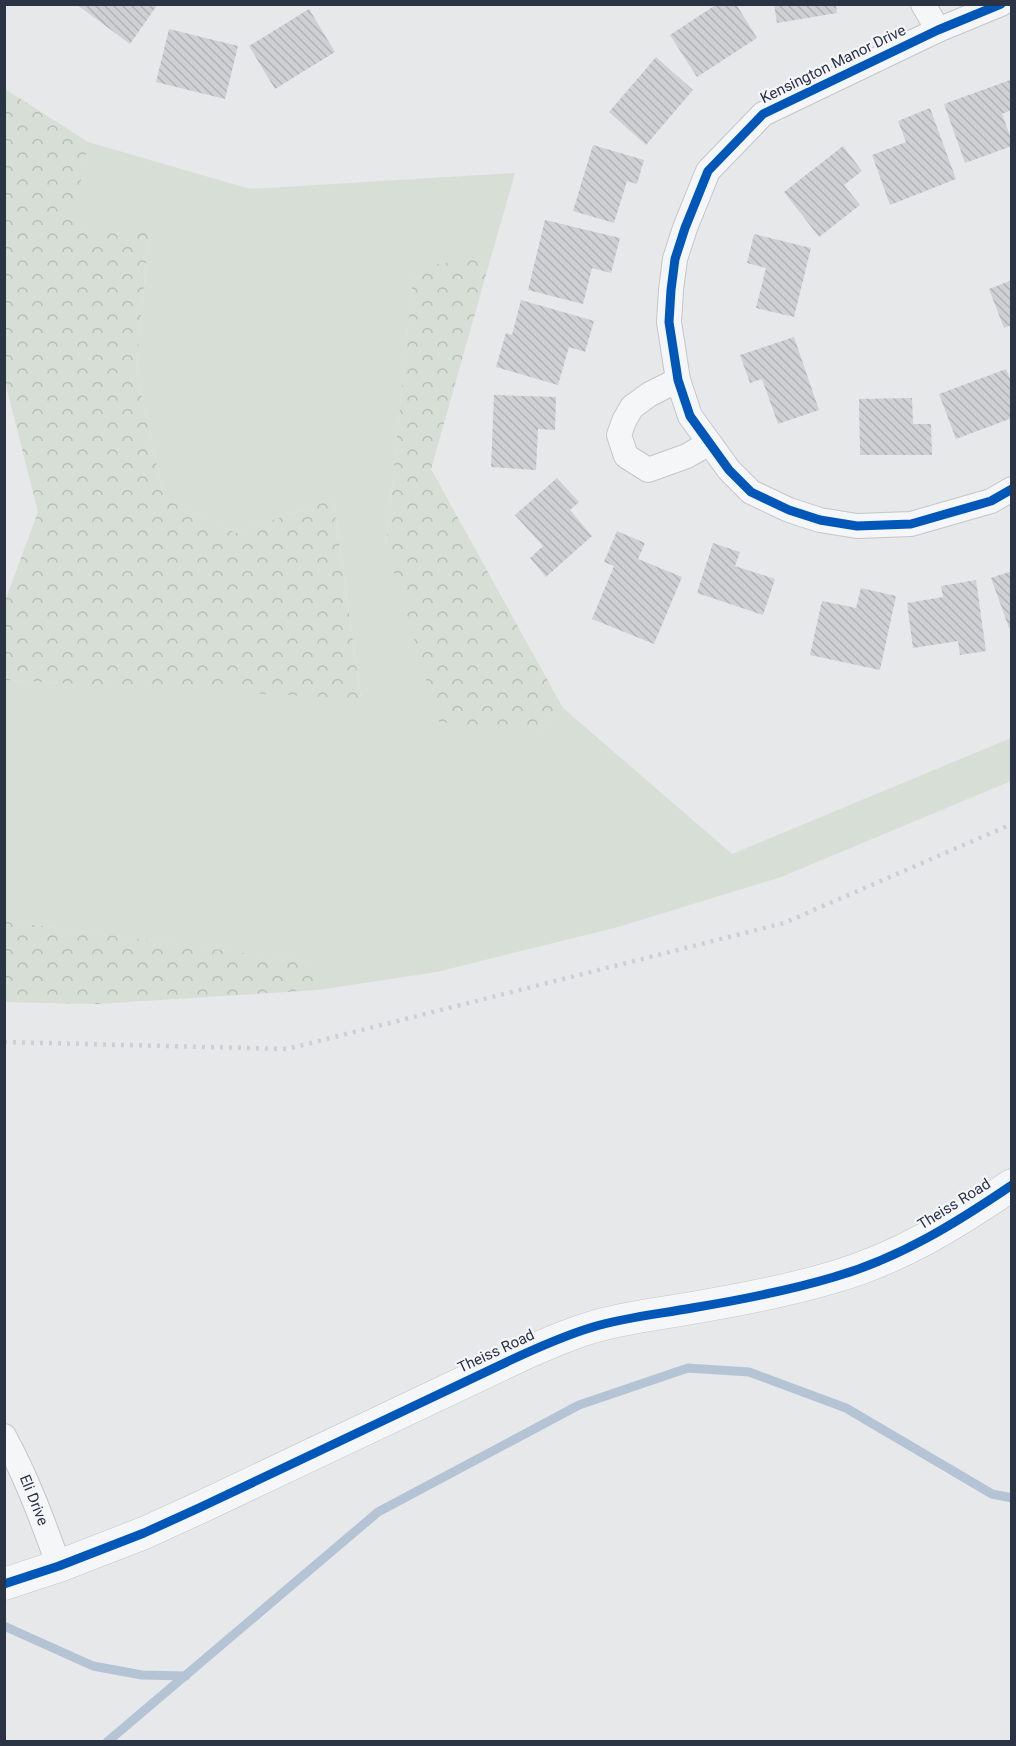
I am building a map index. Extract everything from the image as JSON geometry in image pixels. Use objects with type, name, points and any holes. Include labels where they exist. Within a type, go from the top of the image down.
[{"type":"street","points":[[922,4],[938,30]]},
{"type":"street","name":"Kensington Manor Drive","points":[[1001,4],[938,30],[763,114],[708,171],[675,259],[669,322],[678,380],[690,416],[729,470],[751,492],[789,510],[820,520],[857,526],[911,524],[991,501],[1011,489]]},
{"type":"street","points":[[678,380],[650,394],[633,406],[624,421],[620,435],[626,456],[648,470],[687,456],[709,443]]},
{"type":"street","name":"Theiss Road","points":[[4,1584],[59,1566],[144,1533],[556,1340],[594,1327],[637,1317],[778,1292],[880,1262],[920,1243],[973,1212],[1011,1185]]},
{"type":"street","name":"Eli Drive","points":[[4,1436],[32,1493],[59,1566]]},
{"type":"green space","points":[[5,89],[88,142],[72,229],[149,232],[136,370],[164,498],[236,533],[333,499],[361,699],[5,680],[5,601],[38,512],[5,382]]},
{"type":"green space","points":[[88,142],[250,189],[515,173],[491,257],[414,268],[386,546],[535,732],[563,708],[732,854],[1011,738],[1011,781],[781,877],[618,927],[437,972],[318,990],[316,963],[5,921],[4,680],[361,698],[333,499],[236,533],[164,498],[136,370],[149,233],[71,229]]},
{"type":"green space","points":[[491,257],[431,469],[563,708],[535,732],[439,722],[386,546],[414,267]]},
{"type":"green space","points":[[5,921],[317,963],[318,990],[96,1004],[5,1002]]},
{"type":"building","points":[[76,4],[158,4],[130,44]]},
{"type":"building","points":[[717,4],[736,4],[757,38],[697,77],[670,35]]},
{"type":"building","points":[[774,4],[836,4],[837,13],[777,23]]},
{"type":"building","points":[[309,9],[335,52],[275,89],[249,46]]},
{"type":"building","points":[[169,29],[238,46],[225,99],[156,82]]},
{"type":"building","points":[[656,57],[693,90],[646,145],[609,112]]},
{"type":"building","points":[[1010,80],[1012,110],[1002,114],[1012,146],[965,163],[944,104]]},
{"type":"building","points":[[930,108],[956,179],[890,205],[872,155],[906,142],[898,121]]},
{"type":"building","points":[[593,145],[644,160],[637,184],[627,181],[614,223],[573,211]]},
{"type":"building","points":[[843,146],[862,171],[844,185],[860,205],[819,237],[784,192]]},
{"type":"building","points":[[545,220],[620,238],[611,273],[592,268],[583,304],[528,290]]},
{"type":"building","points":[[754,234],[811,248],[794,317],[756,308],[766,268],[747,263]]},
{"type":"building","points":[[1012,280],[1012,325],[1004,328],[989,289]]},
{"type":"building","points":[[521,300],[594,321],[585,352],[569,347],[558,385],[496,367],[506,333],[512,335]]},
{"type":"building","points":[[794,337],[819,410],[778,424],[762,379],[750,383],[740,355]]},
{"type":"building","points":[[1006,369],[1012,384],[1012,418],[956,439],[939,394]]},
{"type":"building","points":[[494,395],[556,397],[555,430],[538,429],[536,470],[491,467]]},
{"type":"building","points":[[912,398],[913,424],[931,424],[932,455],[860,455],[859,399]]},
{"type":"building","points":[[557,478],[579,502],[570,510],[592,536],[546,577],[530,558],[543,546],[515,515]]},
{"type":"building","points":[[617,531],[645,543],[638,559],[682,577],[654,644],[592,619],[614,566],[604,562]]},
{"type":"building","points":[[713,543],[740,552],[735,566],[775,579],[763,615],[697,593]]},
{"type":"building","points":[[1012,571],[1012,627],[1009,628],[991,578]]},
{"type":"building","points":[[976,580],[986,651],[960,655],[958,641],[913,648],[907,603],[943,597],[941,586]]},
{"type":"building","points":[[861,588],[896,596],[880,670],[810,655],[822,601],[856,608]]},
{"type":"waterway","points":[[107,1742],[378,1512],[579,1405],[688,1368],[749,1372],[846,1408],[992,1494],[1012,1498]]},
{"type":"waterway","points":[[4,1626],[93,1666],[142,1675],[186,1676]]},
{"type":"railway","points":[[4,1042],[287,1049],[784,923],[1012,824]]},
{"type":"cycle path","points":[[1001,4],[938,30],[763,114],[708,171],[675,259],[669,322],[678,380],[690,416],[729,470],[751,492],[789,510],[820,520],[857,526],[911,524],[991,501],[1012,489]]},
{"type":"cycle path","points":[[4,1584],[59,1566],[144,1533],[563,1337],[618,1321],[763,1295],[858,1269],[905,1250],[970,1213],[1012,1185]]}]
